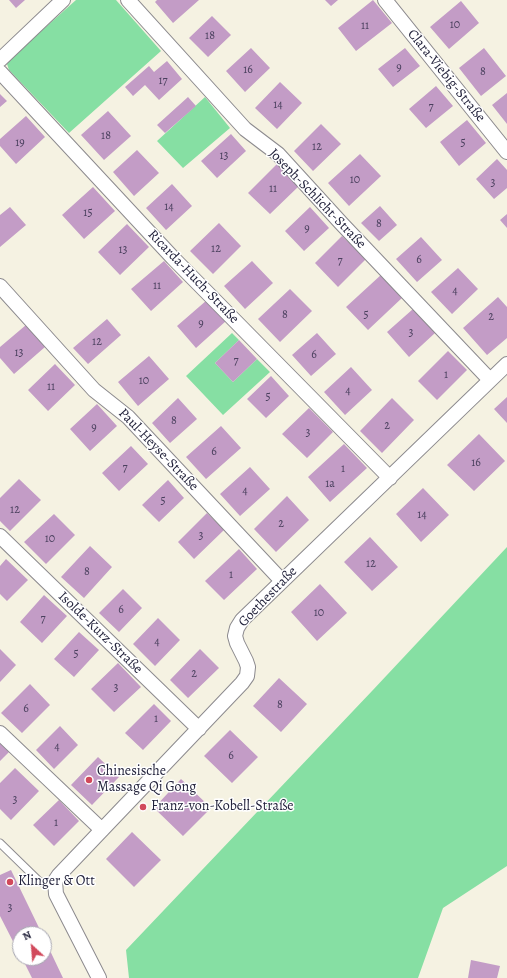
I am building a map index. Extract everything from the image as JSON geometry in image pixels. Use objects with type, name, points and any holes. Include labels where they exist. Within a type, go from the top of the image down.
[{"type":"street","points":[[0,60],[63,0]]},
{"type":"street","name":"Joseph-Schlicht-Straße","points":[[128,0],[245,129],[278,154],[341,223],[490,380]]},
{"type":"street","name":"Clara-Viebig-Straße","points":[[385,0],[507,152]]},
{"type":"street","name":"Ricarda-Huch-Straße","points":[[0,72],[173,258],[390,478]]},
{"type":"street","name":"Paul-Heyse-Straße","points":[[0,286],[94,390],[128,417],[282,581]]},
{"type":"street","name":"Goethestraße","points":[[55,888],[55,881],[58,875],[199,729],[247,676],[248,667],[235,636],[237,628],[250,612],[507,364]]},
{"type":"street","name":"Isolde-Kurz-Straße","points":[[0,536],[199,729]]},
{"type":"street","points":[[0,733],[102,830]]},
{"type":"street","points":[[55,888],[56,894],[99,978]]},
{"type":"lane","points":[[0,843],[39,881],[55,888]]},
{"type":"green space","points":[[76,0],[116,0],[161,51],[69,133],[9,70],[7,64],[10,59]]},
{"type":"green space","points":[[205,97],[230,128],[183,168],[157,141]]},
{"type":"green space","points":[[232,333],[239,340],[215,363],[233,382],[257,359],[270,372],[223,415],[186,376]]},
{"type":"green space","points":[[507,547],[507,866],[443,908],[418,978],[129,978],[126,950]]},
{"type":"building","points":[[9,0],[25,0],[16,8]]},
{"type":"building","points":[[157,0],[199,0],[173,23],[155,2]]},
{"type":"building","points":[[325,0],[338,0],[331,6]]},
{"type":"building","points":[[373,0],[392,23],[356,51],[338,28]]},
{"type":"building","points":[[461,1],[479,23],[449,49],[430,27]]},
{"type":"building","points":[[212,16],[231,35],[208,57],[189,38]]},
{"type":"building","points":[[251,48],[270,68],[245,92],[226,71]]},
{"type":"building","points":[[405,48],[420,66],[393,87],[378,69]]},
{"type":"building","points":[[484,48],[506,76],[481,96],[459,68]]},
{"type":"building","points":[[167,61],[182,79],[159,100],[145,85],[133,96],[125,87],[149,66],[154,72]]},
{"type":"building","points":[[280,82],[302,103],[277,129],[255,108]]},
{"type":"building","points":[[436,86],[453,106],[426,128],[409,109]]},
{"type":"building","points":[[507,93],[507,124],[492,105]]},
{"type":"building","points":[[0,94],[7,101],[0,107]]},
{"type":"building","points":[[188,97],[196,106],[165,133],[157,125]]},
{"type":"building","points":[[108,111],[131,136],[104,160],[81,135]]},
{"type":"building","points":[[26,116],[45,137],[16,164],[0,146],[0,139]]},
{"type":"building","points":[[467,120],[486,143],[459,166],[440,142]]},
{"type":"building","points":[[321,124],[341,144],[313,171],[294,151]]},
{"type":"building","points":[[231,134],[246,151],[217,178],[201,161]]},
{"type":"building","points":[[137,150],[159,173],[134,196],[113,172]]},
{"type":"building","points":[[360,154],[381,176],[349,206],[328,183]]},
{"type":"building","points":[[497,159],[507,170],[507,188],[494,199],[476,179]]},
{"type":"building","points":[[277,164],[299,186],[270,214],[248,193]]},
{"type":"building","points":[[172,184],[192,206],[166,230],[146,208]]},
{"type":"building","points":[[93,187],[115,211],[84,239],[62,215]]},
{"type":"building","points":[[380,206],[397,225],[379,241],[361,223]]},
{"type":"building","points":[[10,207],[26,225],[0,247],[0,215]]},
{"type":"building","points":[[310,207],[329,228],[304,251],[285,231]]},
{"type":"building","points":[[507,214],[507,228],[500,220]]},
{"type":"building","points":[[219,223],[241,246],[213,274],[190,251]]},
{"type":"building","points":[[127,224],[149,247],[120,275],[98,252]]},
{"type":"building","points":[[342,236],[366,259],[338,287],[315,263]]},
{"type":"building","points":[[421,237],[442,260],[417,282],[396,259]]},
{"type":"building","points":[[164,261],[183,282],[151,311],[131,289]]},
{"type":"building","points":[[252,261],[273,283],[245,309],[224,286]]},
{"type":"building","points":[[458,268],[478,289],[452,314],[431,292]]},
{"type":"building","points":[[382,274],[403,297],[368,330],[346,307]]},
{"type":"building","points":[[290,289],[312,311],[280,342],[258,319]]},
{"type":"building","points":[[498,297],[507,307],[507,338],[487,355],[463,328]]},
{"type":"building","points":[[207,300],[226,321],[196,348],[177,326]]},
{"type":"building","points":[[413,309],[435,333],[409,357],[387,332]]},
{"type":"building","points":[[107,319],[121,335],[88,364],[73,348]]},
{"type":"building","points":[[26,325],[45,347],[14,374],[0,358],[0,347]]},
{"type":"building","points":[[317,333],[336,354],[311,376],[292,355]]},
{"type":"building","points":[[239,340],[257,359],[233,382],[215,363]]},
{"type":"building","points":[[448,351],[467,370],[437,400],[418,381]]},
{"type":"building","points":[[149,356],[169,379],[138,406],[118,382]]},
{"type":"building","points":[[55,364],[75,385],[48,411],[28,390]]},
{"type":"building","points":[[351,367],[372,390],[345,415],[324,392]]},
{"type":"building","points":[[271,376],[289,396],[266,418],[247,399]]},
{"type":"building","points":[[507,397],[507,423],[494,409]]},
{"type":"building","points":[[178,398],[197,419],[170,443],[152,423]]},
{"type":"building","points":[[392,398],[414,420],[382,453],[360,431]]},
{"type":"building","points":[[97,404],[117,426],[90,451],[70,429]]},
{"type":"building","points":[[309,408],[333,432],[307,458],[282,434]]},
{"type":"building","points":[[221,426],[241,448],[206,479],[186,457]]},
{"type":"building","points":[[479,434],[505,461],[474,491],[447,465]]},
{"type":"building","points":[[344,444],[367,468],[330,502],[308,477]]},
{"type":"building","points":[[131,446],[148,464],[119,491],[102,473]]},
{"type":"building","points":[[250,467],[270,489],[240,516],[220,494]]},
{"type":"building","points":[[19,479],[41,500],[10,531],[0,521],[0,498]]},
{"type":"building","points":[[168,480],[184,498],[159,522],[142,505]]},
{"type":"building","points":[[423,488],[449,515],[421,542],[396,514]]},
{"type":"building","points":[[287,496],[309,520],[276,552],[254,529]]},
{"type":"building","points":[[207,513],[224,530],[194,559],[178,542]]},
{"type":"building","points":[[54,514],[75,535],[46,564],[24,542]]},
{"type":"building","points":[[370,537],[398,567],[372,591],[344,562]]},
{"type":"building","points":[[90,546],[112,567],[84,598],[61,577]]},
{"type":"building","points":[[239,549],[257,569],[224,600],[205,581]]},
{"type":"building","points":[[6,559],[28,580],[7,601],[0,594],[0,566]]},
{"type":"building","points":[[320,584],[347,613],[317,641],[291,612]]},
{"type":"building","points":[[123,589],[142,608],[119,632],[99,613]]},
{"type":"building","points":[[44,595],[67,616],[42,643],[20,622]]},
{"type":"building","points":[[158,618],[180,640],[155,666],[133,644]]},
{"type":"building","points":[[79,632],[99,650],[74,677],[54,659]]},
{"type":"building","points":[[0,649],[16,665],[0,682]]},
{"type":"building","points":[[200,649],[219,668],[188,698],[170,680]]},
{"type":"building","points":[[118,663],[141,687],[114,712],[91,689]]},
{"type":"building","points":[[279,678],[307,704],[281,732],[253,706]]},
{"type":"building","points":[[30,684],[50,705],[22,733],[1,713]]},
{"type":"building","points":[[154,704],[171,721],[143,750],[125,733]]},
{"type":"building","points":[[60,726],[78,745],[54,769],[36,750]]},
{"type":"building","points":[[230,730],[258,757],[232,783],[204,756]]},
{"type":"building","points":[[0,743],[9,752],[0,761]]},
{"type":"building","points":[[98,757],[119,777],[92,805],[71,785]]},
{"type":"building","points":[[15,768],[39,791],[11,820],[0,809],[0,783]]},
{"type":"building","points":[[181,779],[211,808],[183,836],[154,808]]},
{"type":"building","points":[[59,800],[79,821],[54,846],[33,825]]},
{"type":"building","points":[[132,832],[161,860],[134,887],[106,859]]},
{"type":"building","points":[[11,870],[38,926],[12,926],[12,939],[0,916],[0,875]]},
{"type":"building","points":[[52,955],[63,978],[32,978],[26,966],[52,966]]},
{"type":"building","points":[[471,960],[500,966],[497,978],[468,978]]},
{"type":"place","name":"Chinesische Massage Qi Gong","points":[[89,780]]},
{"type":"place","name":"Franz-von-Kobell-Straße","points":[[143,807]]},
{"type":"place","name":"Klinger & Ott","points":[[10,882]]}]
